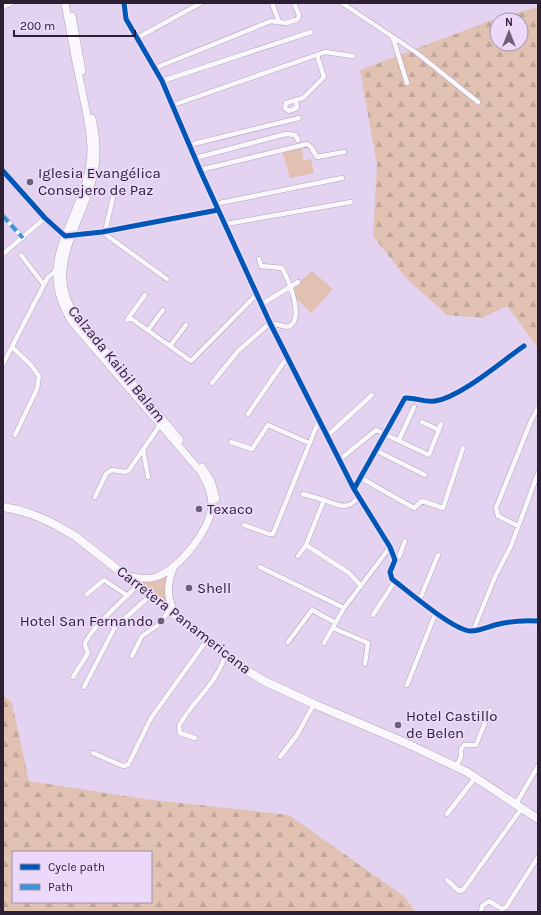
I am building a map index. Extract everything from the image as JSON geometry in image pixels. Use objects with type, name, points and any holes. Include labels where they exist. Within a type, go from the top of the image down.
[{"type":"highway","name":"Carretera Panamericana","points":[[3,507],[30,513],[51,521],[75,536],[178,616],[225,655],[264,681],[456,767],[476,778],[538,819]]},
{"type":"main road","name":"Calzada Kaibil Balam","points":[[64,3],[88,125],[91,148],[90,167],[85,187],[56,271],[58,295],[72,322],[201,472],[211,495],[212,505],[209,517],[196,542]]},
{"type":"main road","name":"Calzada Kaibil Balam","points":[[69,3],[94,128],[97,152],[93,179],[68,236],[62,278],[64,291],[70,308],[202,466],[211,481],[216,501],[214,514],[207,530],[173,568],[168,583],[168,594],[171,606],[178,616]]},
{"type":"main road","points":[[3,171],[45,218],[68,236]]},
{"type":"main road","name":"Calzada Kaibil Balam","points":[[126,575],[150,578],[173,568]]},
{"type":"street","points":[[3,7],[12,3]]},
{"type":"street","points":[[124,3],[126,19],[162,81],[215,204],[226,224],[270,323],[358,497],[390,547],[395,560]]},
{"type":"street","points":[[137,38],[201,3]]},
{"type":"street","points":[[272,3],[279,22]]},
{"type":"street","points":[[155,68],[271,21],[286,23],[298,20],[299,15],[294,3]]},
{"type":"street","points":[[342,3],[417,53],[478,102]]},
{"type":"street","points":[[162,81],[311,32]]},
{"type":"street","points":[[393,38],[408,83]]},
{"type":"street","points":[[173,105],[328,52],[353,56]]},
{"type":"street","points":[[296,101],[303,98],[324,77],[317,55]]},
{"type":"street","points":[[189,145],[299,118]]},
{"type":"street","points":[[195,158],[286,134],[295,135],[298,140]]},
{"type":"street","points":[[200,170],[307,144],[311,147],[317,157],[344,152]]},
{"type":"street","points":[[215,204],[342,178]]},
{"type":"street","points":[[104,232],[113,197]]},
{"type":"street","points":[[226,224],[351,202]]},
{"type":"street","points":[[68,236],[104,232],[218,210]]},
{"type":"street","points":[[3,216],[23,238]]},
{"type":"street","points":[[3,254],[45,218]]},
{"type":"street","points":[[104,232],[167,279]]},
{"type":"street","points":[[21,256],[44,285]]},
{"type":"street","points":[[259,259],[261,266],[282,268],[291,286],[295,303],[296,315],[294,322],[288,327],[270,323]]},
{"type":"street","points":[[3,364],[44,285],[50,275],[56,271]]},
{"type":"street","points":[[262,304],[298,282]]},
{"type":"street","points":[[145,295],[128,319],[148,330],[188,360],[193,360],[257,294]]},
{"type":"street","points":[[148,330],[164,310]]},
{"type":"street","points":[[212,383],[238,351],[270,323]]},
{"type":"street","points":[[170,346],[186,325]]},
{"type":"street","points":[[354,489],[377,451],[405,398],[431,402],[441,400],[464,388],[524,346]]},
{"type":"street","points":[[12,347],[31,365],[39,376],[37,389],[15,435]]},
{"type":"street","points":[[248,414],[288,356]]},
{"type":"street","points":[[327,436],[372,395]]},
{"type":"street","points":[[399,440],[414,407]]},
{"type":"street","points":[[518,526],[498,516],[496,508],[531,421],[538,408]]},
{"type":"street","points":[[244,525],[269,534],[274,534],[319,420]]},
{"type":"street","points":[[422,422],[439,430]]},
{"type":"street","points":[[95,497],[106,474],[111,470],[125,472],[129,470],[160,424]]},
{"type":"street","points":[[339,460],[375,430],[428,455],[442,424]]},
{"type":"street","points":[[231,442],[252,449],[267,426],[272,425],[309,443]]},
{"type":"street","points":[[361,478],[412,507],[417,507],[422,501],[443,508],[463,448]]},
{"type":"street","points":[[144,449],[148,477]]},
{"type":"street","points":[[377,451],[425,475]]},
{"type":"street","points":[[473,631],[495,577],[511,546],[538,473]]},
{"type":"street","points":[[303,494],[348,506],[354,504],[358,497]]},
{"type":"street","points":[[298,556],[306,545],[324,500]]},
{"type":"street","points":[[405,541],[399,558],[395,560],[390,572],[392,579],[461,629],[473,631],[503,623],[524,620],[538,621]]},
{"type":"street","points":[[306,545],[349,573],[361,586]]},
{"type":"street","points":[[324,644],[344,608],[390,547]]},
{"type":"street","points":[[420,599],[438,555]]},
{"type":"street","points":[[260,567],[344,608]]},
{"type":"street","points":[[87,594],[104,580],[128,596]]},
{"type":"street","points":[[373,615],[395,581]]},
{"type":"street","points":[[72,677],[88,652],[85,643],[88,638],[138,585]]},
{"type":"street","points":[[84,687],[115,627],[151,595]]},
{"type":"street","points":[[132,656],[142,636],[154,629],[170,610]]},
{"type":"street","points":[[288,642],[312,610],[336,623]]},
{"type":"street","points":[[407,685],[436,612]]},
{"type":"street","points":[[333,628],[368,643],[365,664]]},
{"type":"street","points":[[94,753],[123,766],[128,765],[151,718],[207,640]]},
{"type":"street","points":[[195,738],[180,733],[179,726],[192,706],[220,670],[225,655]]},
{"type":"street","points":[[280,757],[297,735],[314,704]]},
{"type":"street","points":[[456,767],[462,757],[460,749],[464,745],[476,745],[490,710]]},
{"type":"street","points":[[447,880],[459,890],[463,890],[519,806],[538,766]]},
{"type":"street","points":[[447,814],[476,778]]},
{"type":"street","points":[[482,912],[482,906],[489,901],[502,909],[506,907],[538,856]]},
{"type":"green space","points":[[538,7],[538,348],[507,306],[482,318],[447,315],[407,279],[373,236],[377,165],[360,70],[489,21],[489,52],[529,52],[529,12],[520,12]]},
{"type":"green space","points":[[302,146],[303,160],[311,159],[314,173],[290,178],[282,151]]},
{"type":"green space","points":[[312,271],[333,289],[311,313],[289,291]]},
{"type":"green space","points":[[172,570],[171,607],[136,581]]},
{"type":"green space","points":[[3,695],[12,703],[29,781],[144,799],[289,815],[405,897],[415,912],[3,912]]},
{"type":"marked path","points":[[3,216],[23,238]]},
{"type":"cycle path","points":[[124,3],[126,19],[162,81],[200,170],[270,323],[354,489],[390,547],[395,560],[390,572],[392,579],[443,618],[463,629],[474,631],[511,622],[538,621]]},
{"type":"cycle path","points":[[3,171],[45,218],[65,236],[102,232],[218,210]]},
{"type":"cycle path","points":[[354,489],[405,398],[435,401],[457,393],[481,378],[524,346]]},
{"type":"place","name":"Iglesia Evangélica Consejero de Paz","points":[[30,182]]},
{"type":"place","name":"Texaco","points":[[199,509]]},
{"type":"place","name":"Shell","points":[[189,588]]},
{"type":"place","name":"Hotel San Fernando","points":[[161,621]]},
{"type":"place","name":"Hotel Castillo de Belen","points":[[398,725]]}]
